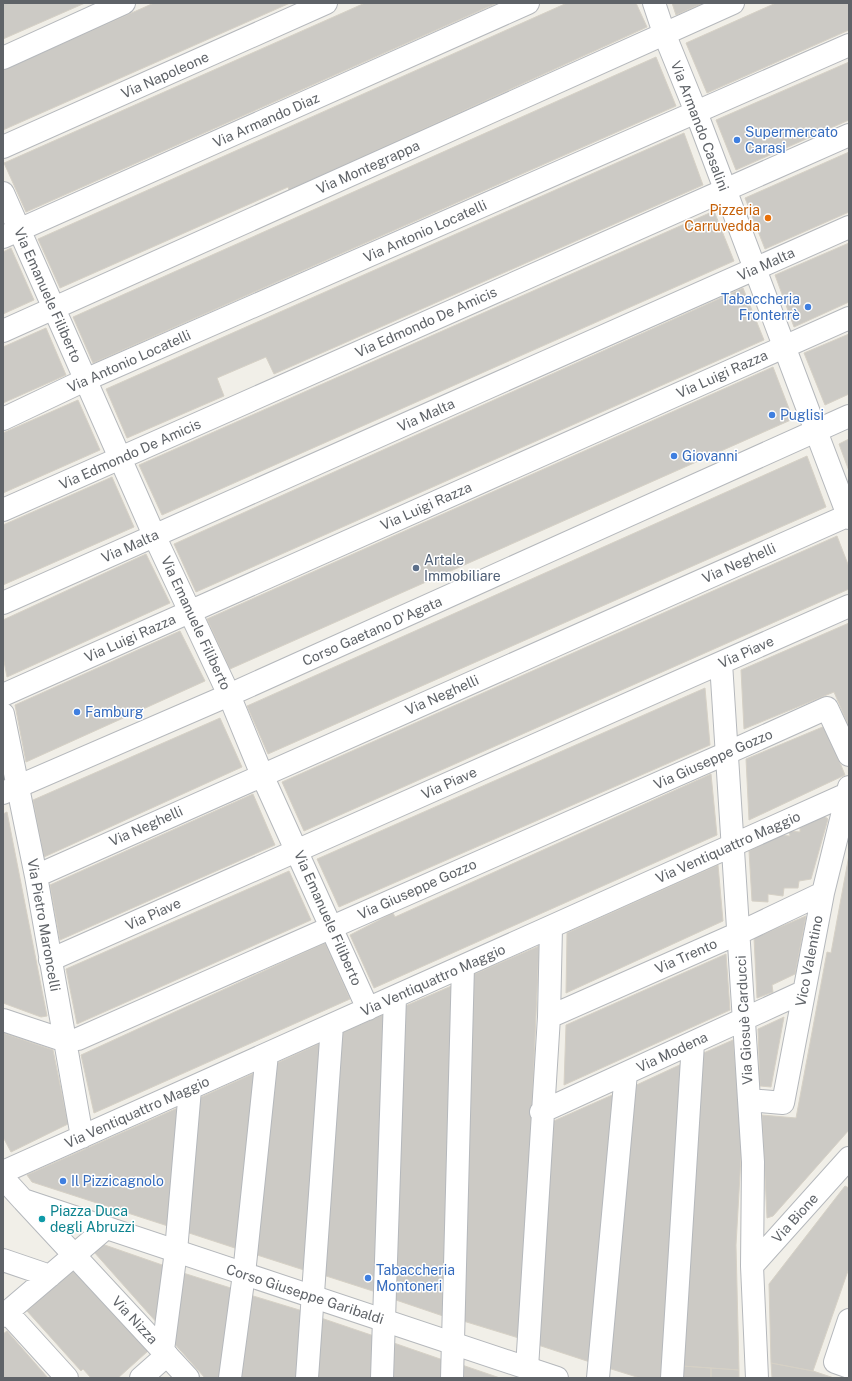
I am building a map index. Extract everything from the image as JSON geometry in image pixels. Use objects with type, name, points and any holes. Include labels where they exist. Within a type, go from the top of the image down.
[{"type":"street","points":[[3,58],[124,3]]},
{"type":"street","name":"Via Napoleone","points":[[3,147],[326,3]]},
{"type":"street","name":"Via Armando Diaz","points":[[11,233],[528,3]]},
{"type":"street","name":"Via Armando Casalini","points":[[654,3],[664,33],[696,112],[849,516]]},
{"type":"street","name":"Via Montegrappa","points":[[3,331],[733,3]]},
{"type":"street","name":"Via Antonio Locatelli","points":[[3,419],[86,380],[849,45]]},
{"type":"street","name":"Via Edmondo De Amicis","points":[[3,510],[724,189],[849,135]]},
{"type":"street","name":"Via Emanuele Filiberto","points":[[3,193],[11,233],[54,308],[154,536],[229,695],[262,774],[332,926],[368,1009]]},
{"type":"street","name":"Via Malta","points":[[3,603],[849,227]]},
{"type":"street","name":"Via Luigi Razza","points":[[3,695],[849,318]]},
{"type":"street","name":"Corso Gaetano D'Agata","points":[[10,790],[229,695],[849,416]]},
{"type":"street","name":"Via Neghelli","points":[[36,876],[262,774],[849,516]]},
{"type":"street","name":"Via Piave","points":[[50,960],[849,606]]},
{"type":"street","name":"Via Giosuè Carducci","points":[[721,663],[753,1162],[752,1266],[757,1378]]},
{"type":"street","name":"Via Giuseppe Gozzo","points":[[66,1041],[78,1039],[827,708],[849,755]]},
{"type":"street","name":"Via Pietro Maroncelli","points":[[3,714],[10,790],[36,876],[82,1137]]},
{"type":"street","name":"Via Ventiquattro Maggio","points":[[8,1172],[82,1137],[551,927],[848,790]]},
{"type":"street","name":"Vico Valentino","points":[[749,1100],[784,1103],[803,992],[823,893],[848,790]]},
{"type":"street","name":"Via Trento","points":[[549,1017],[739,933],[823,893]]},
{"type":"street","points":[[526,1368],[541,1112],[549,1017],[551,927]]},
{"type":"street","points":[[452,1378],[463,966]]},
{"type":"street","name":"Via Modena","points":[[541,1112],[803,992]]},
{"type":"street","points":[[382,1378],[395,996]]},
{"type":"street","points":[[3,1020],[66,1041]]},
{"type":"street","points":[[307,1378],[332,1025]]},
{"type":"street","points":[[672,1378],[693,1043]]},
{"type":"street","points":[[230,1378],[244,1274],[267,1054]]},
{"type":"street","points":[[598,1378],[626,1073]]},
{"type":"street","points":[[141,1378],[165,1352],[176,1251],[190,1089]]},
{"type":"street","name":"Via Bione","points":[[752,1266],[846,1167]]},
{"type":"street","name":"Via Nizza","points":[[8,1172],[24,1200],[188,1378]]},
{"type":"street","name":"Corso Giuseppe Garibaldi","points":[[3,1193],[557,1378]]},
{"type":"street","points":[[67,1378],[5,1314],[50,1276],[78,1259],[106,1228]]},
{"type":"street","points":[[3,1260],[50,1276]]},
{"type":"street","points":[[849,1320],[834,1362],[849,1367]]},
{"type":"building","points":[[3,3],[85,3],[3,39]]},
{"type":"building","points":[[154,3],[290,3],[3,130],[3,70]]},
{"type":"building","points":[[365,3],[497,3],[26,212],[4,163]]},
{"type":"building","points":[[567,3],[636,3],[647,27],[289,190],[288,187],[60,288],[38,239]]},
{"type":"building","points":[[672,3],[703,3],[676,15]]},
{"type":"building","points":[[776,3],[849,3],[849,30],[707,93],[686,43]]},
{"type":"building","points":[[656,57],[676,106],[93,363],[73,317]]},
{"type":"building","points":[[849,62],[849,120],[736,170],[716,120]]},
{"type":"building","points":[[684,133],[703,185],[274,374],[266,357],[217,378],[224,396],[127,438],[106,389]]},
{"type":"building","points":[[849,152],[849,212],[765,249],[745,198]]},
{"type":"building","points":[[714,211],[734,261],[162,515],[139,465]]},
{"type":"building","points":[[849,243],[849,302],[794,327],[775,275]]},
{"type":"building","points":[[11,248],[34,300],[3,314],[3,252]]},
{"type":"building","points":[[743,288],[764,340],[196,592],[174,544]]},
{"type":"building","points":[[46,328],[66,375],[3,403],[3,347]]},
{"type":"building","points":[[849,334],[849,394],[825,405],[804,353]]},
{"type":"building","points":[[773,367],[793,419],[230,669],[207,619]]},
{"type":"building","points":[[78,400],[100,450],[3,493],[3,433]]},
{"type":"building","points":[[849,439],[849,471],[839,444]]},
{"type":"building","points":[[807,456],[826,507],[268,754],[247,706]]},
{"type":"building","points":[[112,477],[134,527],[3,585],[3,525]]},
{"type":"building","points":[[837,536],[849,567],[849,589],[304,831],[282,782]]},
{"type":"building","points":[[146,554],[170,603],[7,677],[3,656],[3,620]]},
{"type":"building","points":[[849,623],[849,727],[834,692],[744,729],[741,670]]},
{"type":"building","points":[[180,631],[205,681],[26,762],[15,705]]},
{"type":"building","points":[[705,688],[710,745],[339,907],[317,859]]},
{"type":"building","points":[[220,718],[242,767],[44,857],[33,800]]},
{"type":"building","points":[[825,726],[845,775],[749,820],[746,759]]},
{"type":"building","points":[[711,774],[717,835],[374,988],[350,935],[393,913],[395,917]]},
{"type":"building","points":[[253,794],[275,845],[60,940],[50,885]]},
{"type":"building","points":[[7,812],[47,1016],[41,1017],[3,1003],[3,814]]},
{"type":"building","points":[[824,816],[828,819],[811,879],[799,881],[798,888],[784,888],[783,896],[768,894],[768,902],[752,901],[749,851],[779,835],[790,836],[789,831],[800,832],[800,828]]},
{"type":"building","points":[[849,855],[849,1130],[773,1216],[767,1218],[762,1115],[796,1118],[827,952],[831,953]]},
{"type":"building","points":[[718,865],[723,921],[566,993],[567,933]]},
{"type":"building","points":[[289,871],[311,920],[77,1024],[66,969]]},
{"type":"building","points":[[806,916],[795,974],[772,985],[773,992],[757,998],[754,938]]},
{"type":"building","points":[[325,943],[350,999],[94,1113],[81,1055]]},
{"type":"building","points":[[539,946],[522,1339],[460,1320],[470,976]]},
{"type":"building","points":[[726,954],[730,1010],[564,1085],[566,1025]]},
{"type":"building","points":[[456,984],[446,1317],[390,1298],[403,1007]]},
{"type":"building","points":[[389,1012],[379,1293],[320,1274],[339,1034]]},
{"type":"building","points":[[784,1017],[771,1087],[760,1086],[758,1029]]},
{"type":"building","points":[[3,1033],[53,1050],[68,1124],[11,1152],[3,1137]]},
{"type":"building","points":[[733,1040],[742,1139],[736,1245],[739,1370],[682,1366],[699,1055]]},
{"type":"building","points":[[325,1041],[307,1271],[254,1254],[275,1064]]},
{"type":"building","points":[[686,1062],[665,1378],[640,1378],[608,1368],[630,1088]]},
{"type":"building","points":[[259,1071],[241,1250],[183,1231],[197,1099]]},
{"type":"building","points":[[619,1092],[593,1363],[535,1344],[547,1124]]},
{"type":"building","points":[[182,1106],[171,1227],[32,1182],[27,1175]]},
{"type":"building","points":[[845,1186],[849,1188],[849,1268],[813,1371],[771,1363],[769,1284]]},
{"type":"building","points":[[99,1243],[168,1267],[158,1324],[94,1252]]},
{"type":"building","points":[[74,1269],[148,1351],[118,1378],[91,1378],[83,1369],[81,1371],[27,1311]]},
{"type":"building","points":[[180,1272],[237,1290],[225,1378],[205,1378],[172,1341]]},
{"type":"building","points":[[250,1295],[306,1312],[301,1378],[239,1378]]},
{"type":"building","points":[[318,1317],[377,1337],[375,1378],[314,1378]]},
{"type":"building","points":[[7,1331],[48,1378],[3,1378],[3,1334]]},
{"type":"building","points":[[388,1341],[446,1361],[446,1378],[387,1378]]},
{"type":"building","points":[[771,1363],[813,1371],[834,1378],[772,1378]]},
{"type":"building","points":[[459,1364],[500,1378],[458,1378]]},
{"type":"building","points":[[682,1366],[711,1368],[711,1378],[681,1378]]},
{"type":"building","points":[[711,1368],[739,1370],[739,1378],[711,1378]]},
{"type":"place","name":"Supermercato Carasi","points":[[737,140]]},
{"type":"place","name":"Pizzeria Carruvedda","points":[[768,218]]},
{"type":"place","name":"Tabaccheria Fronterrè","points":[[808,307]]},
{"type":"place","name":"Puglisi","points":[[772,415]]},
{"type":"place","name":"Giovanni","points":[[674,456]]},
{"type":"place","name":"Artale Immobiliare","points":[[416,568]]},
{"type":"place","name":"Famburg","points":[[77,712]]},
{"type":"place","name":"Il Pizzicagnolo","points":[[63,1181]]},
{"type":"place","name":"Piazza Duca degli Abruzzi","points":[[42,1219]]},
{"type":"place","name":"Tabaccheria Montoneri","points":[[368,1278]]}]
